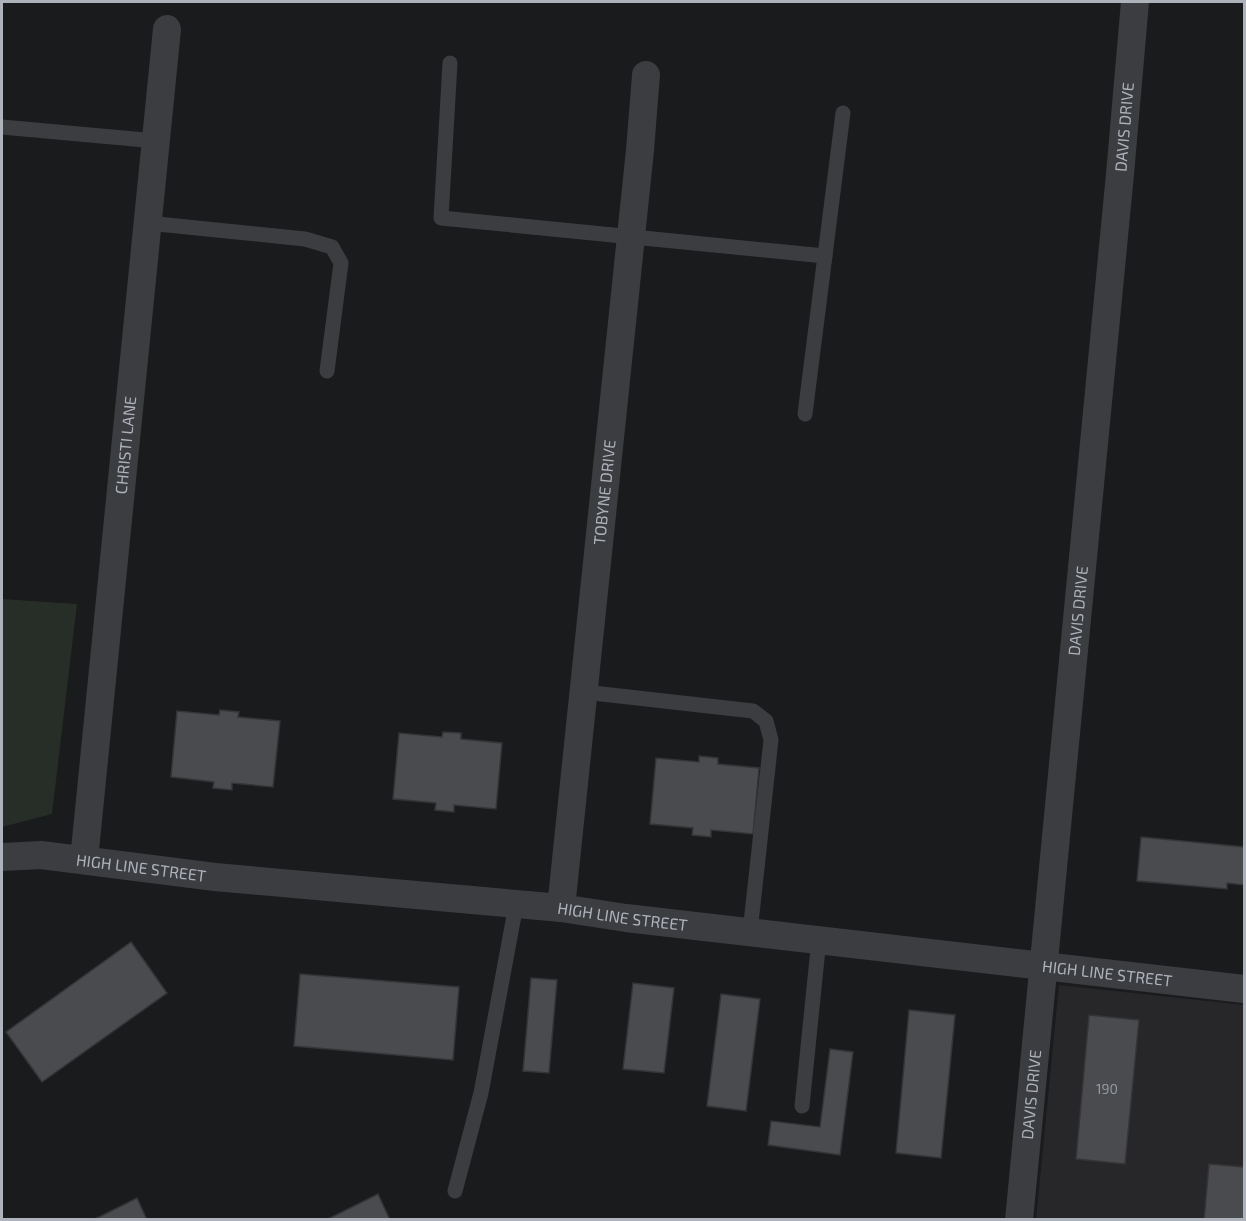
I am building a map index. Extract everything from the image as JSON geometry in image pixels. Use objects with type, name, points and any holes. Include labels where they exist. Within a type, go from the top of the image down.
[{"type":"street","name":"DAVIS DRIVE","points":[[1018,1220],[1135,2]]},
{"type":"street","name":"CHRISTI LANE","points":[[84,860],[167,29]]},
{"type":"street","name":"TOBYNE DRIVE","points":[[561,908],[646,75]]},
{"type":"street","name":"HIGH LINE STREET","points":[[2,857],[41,855],[215,877],[561,908],[750,932],[1245,988]]},
{"type":"lane","points":[[450,63],[441,218],[825,256]]},
{"type":"lane","points":[[805,414],[843,113]]},
{"type":"lane","points":[[2,127],[156,141]]},
{"type":"lane","points":[[148,223],[305,239],[332,247],[340,263],[327,371]]},
{"type":"lane","points":[[584,692],[753,711],[766,721],[771,740],[750,932]]},
{"type":"lane","points":[[455,1191],[481,1093],[516,905]]},
{"type":"lane","points":[[802,1106],[819,939]]},
{"type":"shaded area","points":[[2,599],[77,604],[52,814],[2,827]]},
{"type":"shaded area","points":[[1059,985],[1244,1005],[1244,1219],[1036,1220]]},
{"type":"building","points":[[220,710],[239,712],[238,717],[280,721],[273,787],[232,783],[232,790],[213,788],[214,782],[171,777],[177,711],[219,715]]},
{"type":"building","points":[[443,732],[461,733],[461,739],[502,743],[496,809],[454,805],[454,812],[435,810],[436,803],[393,799],[399,733],[442,737]]},
{"type":"building","points":[[699,756],[718,758],[718,764],[759,768],[753,834],[711,830],[711,837],[692,835],[693,828],[650,824],[656,758],[699,762]]},
{"type":"building","points":[[1141,837],[1244,847],[1244,885],[1227,883],[1227,889],[1137,881]]},
{"type":"building","points":[[131,942],[167,993],[42,1082],[6,1032]]},
{"type":"building","points":[[300,974],[459,987],[453,1060],[294,1046]]},
{"type":"building","points":[[531,978],[557,980],[549,1073],[523,1071]]},
{"type":"building","points":[[633,983],[674,988],[664,1073],[623,1069]]},
{"type":"building","points":[[721,994],[760,999],[746,1111],[707,1106]]},
{"type":"building","points":[[909,1010],[955,1015],[941,1158],[896,1153]]},
{"type":"building","points":[[1089,1015],[1139,1020],[1125,1164],[1076,1159]]},
{"type":"building","points":[[830,1049],[853,1052],[840,1155],[768,1145],[771,1121],[820,1127]]},
{"type":"building","points":[[1209,1164],[1244,1167],[1244,1220],[1204,1220]]},
{"type":"building","points":[[378,1194],[390,1220],[326,1220]]},
{"type":"building","points":[[137,1198],[147,1220],[93,1220]]}]
